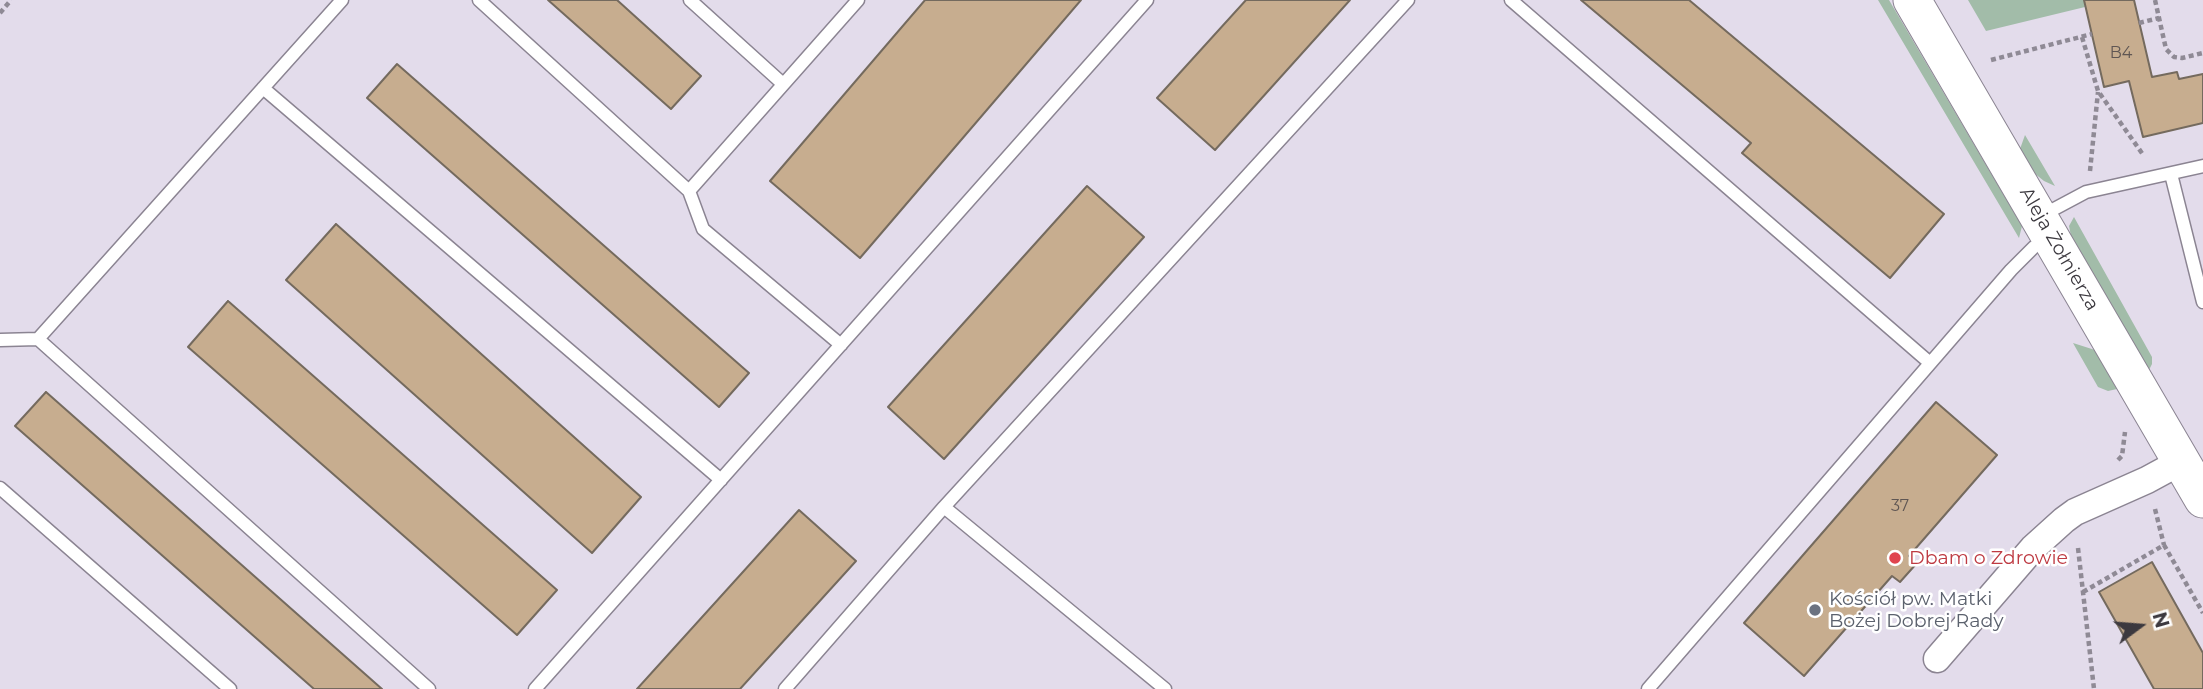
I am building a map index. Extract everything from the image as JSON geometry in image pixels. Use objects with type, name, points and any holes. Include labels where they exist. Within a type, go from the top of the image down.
[{"type":"street","name":"Aleja Żołnierza","points":[[1912,0],[2195,477]]},
{"type":"street","points":[[1937,659],[2033,548],[2075,512],[2147,480],[2195,477]]},
{"type":"lane","points":[[38,339],[342,0]]},
{"type":"lane","points":[[478,0],[689,191],[703,229],[841,345]]},
{"type":"lane","points":[[690,0],[783,84]]},
{"type":"lane","points":[[689,191],[858,0]]},
{"type":"lane","points":[[535,689],[1147,0]]},
{"type":"lane","points":[[785,689],[944,507],[1408,0]]},
{"type":"lane","points":[[1511,0],[1930,363]]},
{"type":"lane","points":[[263,88],[721,480]]},
{"type":"lane","points":[[1648,689],[2011,270],[2034,247],[2046,227],[2086,192],[2203,166]]},
{"type":"lane","points":[[2171,174],[2203,302]]},
{"type":"lane","points":[[0,340],[38,339],[429,689]]},
{"type":"lane","points":[[0,488],[230,689]]},
{"type":"lane","points":[[944,507],[1165,689]]},
{"type":"path","points":[[0,13],[11,0]]},
{"type":"path","points":[[2155,0],[2166,49],[2174,57],[2182,58],[2203,52]]},
{"type":"path","points":[[2139,23],[2159,18]]},
{"type":"path","points":[[1991,60],[2092,34]]},
{"type":"path","points":[[2082,37],[2098,92],[2150,163]]},
{"type":"path","points":[[2089,177],[2098,92]]},
{"type":"path","points":[[2147,480],[2164,545],[2203,613]]},
{"type":"path","points":[[2075,512],[2094,689]]},
{"type":"path","points":[[2083,592],[2164,545]]},
{"type":"green space","points":[[1878,0],[1889,0],[2022,226],[2019,238]]},
{"type":"green space","points":[[1968,0],[2084,0],[2085,7],[1986,31]]},
{"type":"green space","points":[[2025,135],[2055,186],[2034,173],[2020,149]]},
{"type":"green space","points":[[2074,217],[2152,357],[2148,372],[2071,236],[2069,226]]},
{"type":"green space","points":[[2073,343],[2095,350],[2117,389],[2108,391],[2098,387]]},
{"type":"building","points":[[548,0],[617,0],[701,76],[671,109]]},
{"type":"building","points":[[925,0],[1081,0],[860,258],[770,181]]},
{"type":"building","points":[[1246,0],[1350,0],[1215,150],[1157,98]]},
{"type":"building","points":[[1581,0],[1689,0],[1944,214],[1890,278],[1742,153],[1751,143]]},
{"type":"building","points":[[2084,0],[2134,0],[2152,77],[2177,72],[2179,79],[2203,74],[2203,123],[2143,137],[2129,81],[2104,87]]},
{"type":"building","points":[[397,64],[749,373],[719,407],[367,98]]},
{"type":"building","points":[[1087,186],[1144,237],[944,459],[888,407]]},
{"type":"building","points":[[336,224],[641,497],[592,553],[286,280]]},
{"type":"building","points":[[228,301],[557,590],[517,635],[188,347]]},
{"type":"building","points":[[46,392],[382,689],[314,689],[15,426]]},
{"type":"building","points":[[1936,402],[1997,455],[1909,556],[1917,563],[1900,582],[1892,576],[1804,676],[1744,623]]},
{"type":"building","points":[[799,510],[856,561],[740,689],[637,689]]},
{"type":"building","points":[[2152,562],[2203,653],[2203,689],[2154,689],[2099,592]]},
{"type":"place","name":"Dbam o Zdrowie","points":[[1895,558]]},
{"type":"place","name":"Kościół pw. Matki Bożej Dobrej Rady","points":[[1815,610]]}]
